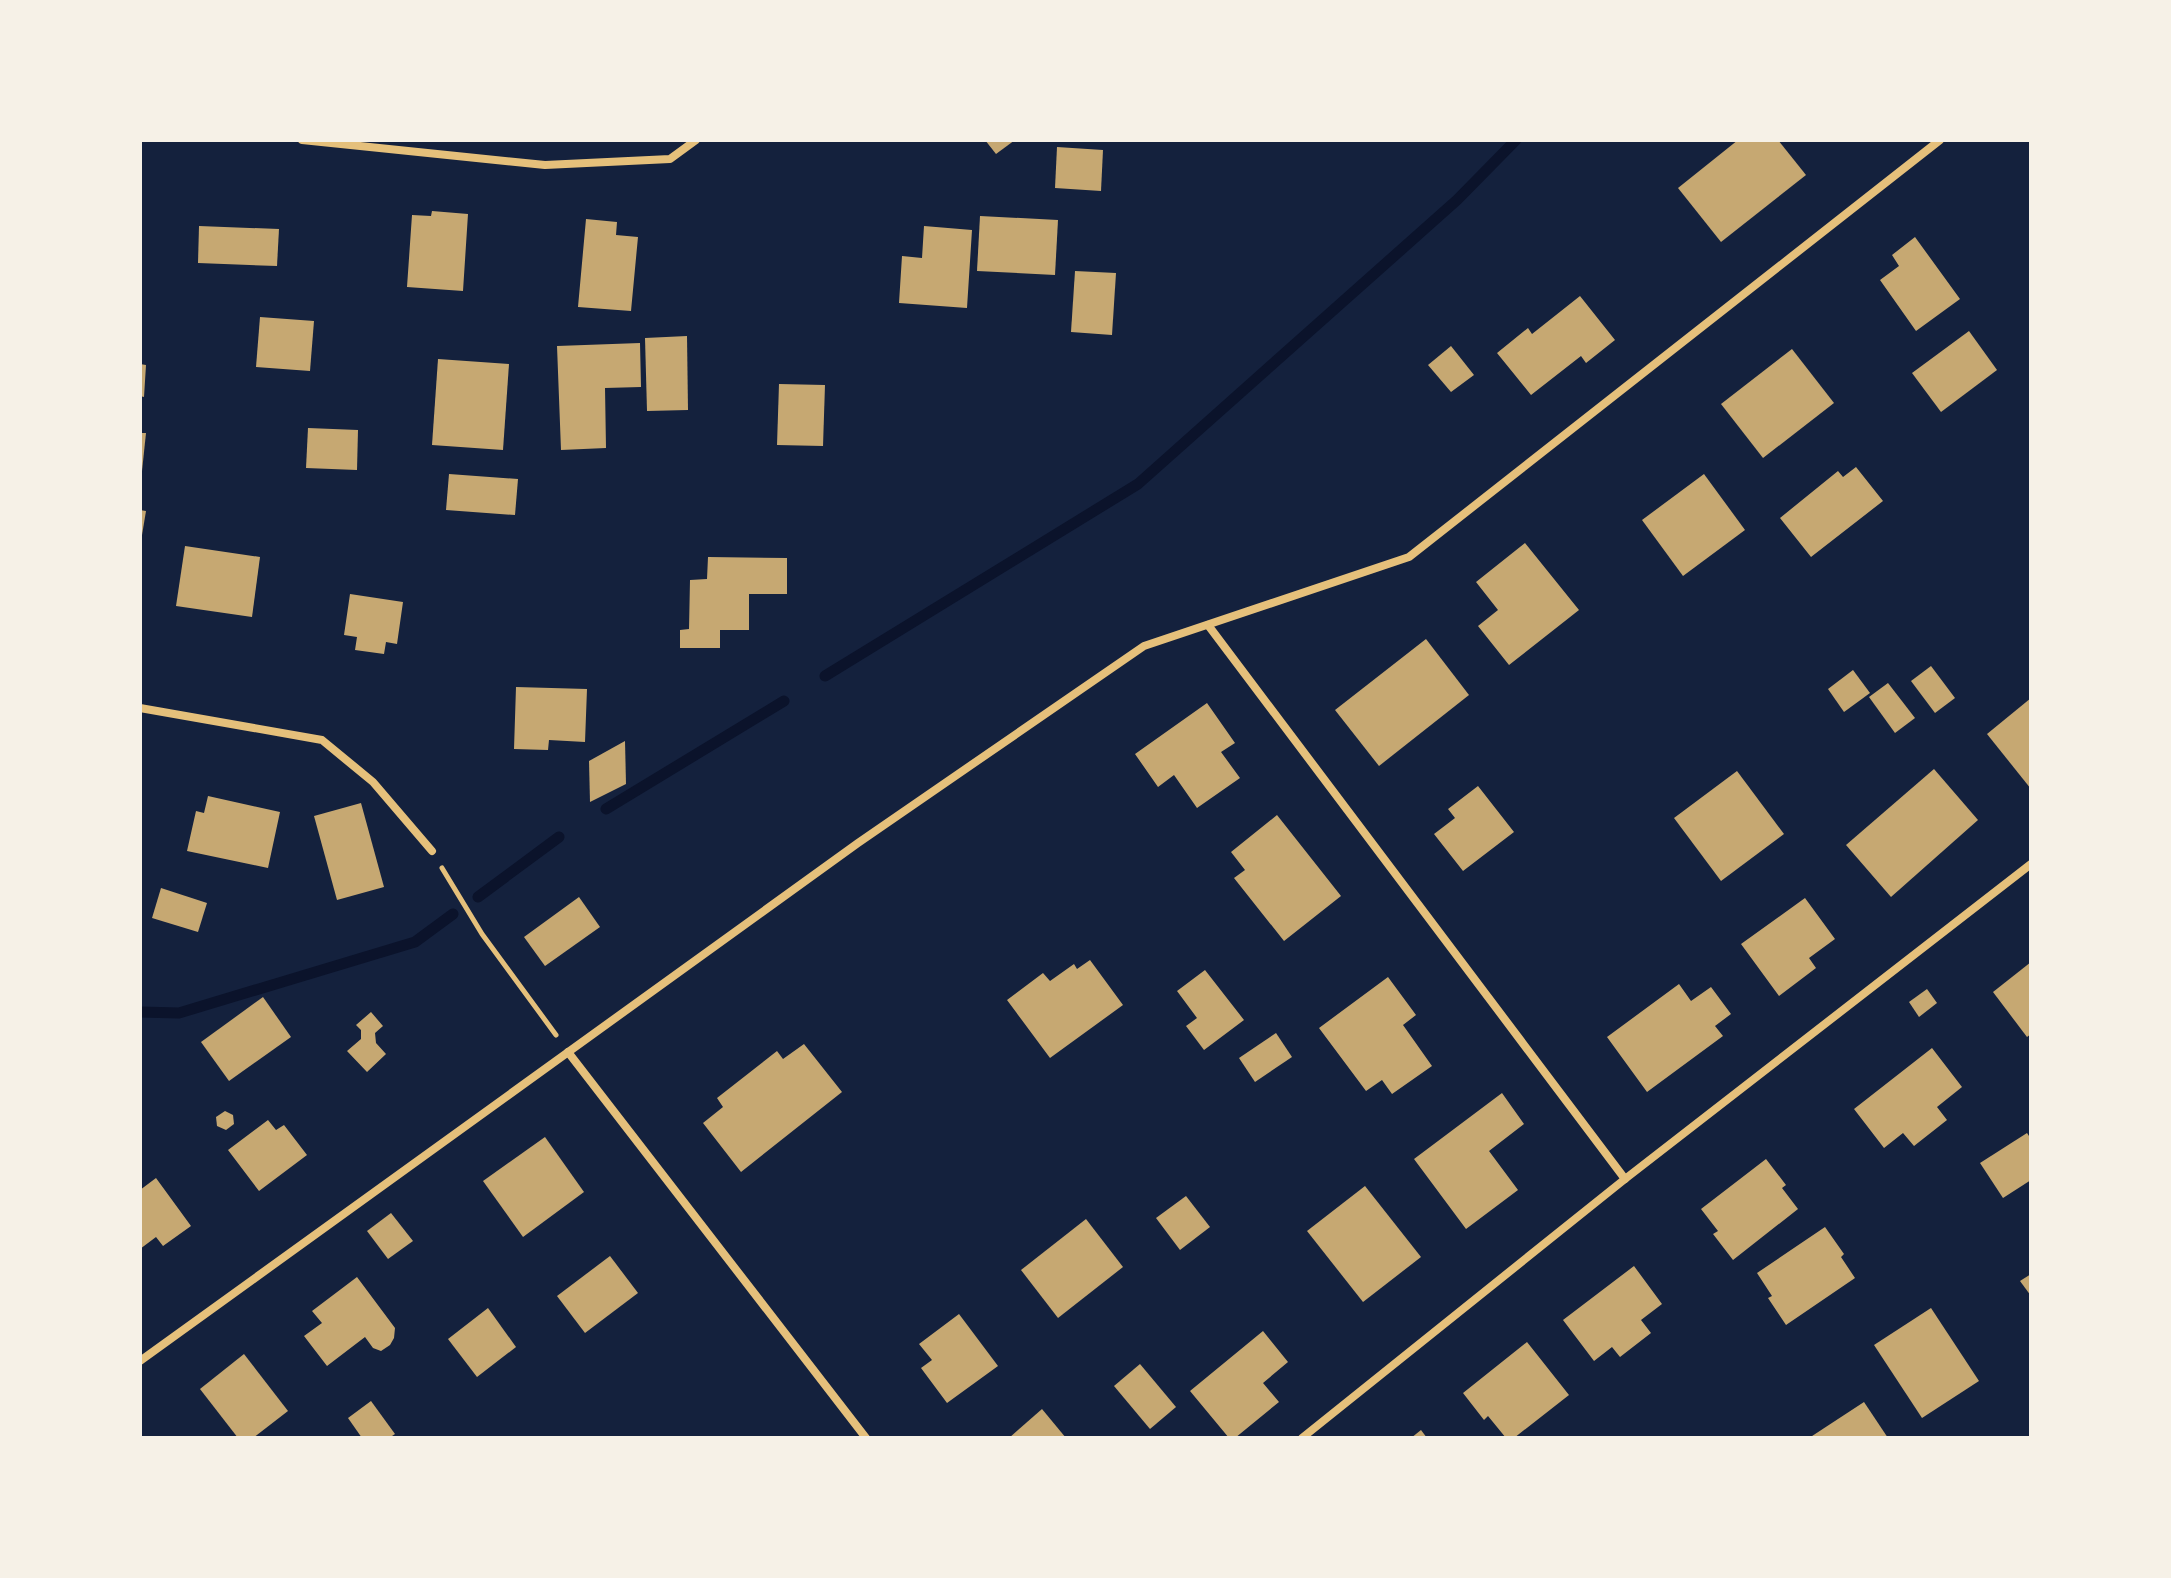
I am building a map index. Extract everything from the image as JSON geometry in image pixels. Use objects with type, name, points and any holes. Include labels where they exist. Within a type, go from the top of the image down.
[{"type":"street","points":[[302,140],[545,165],[670,159],[696,140]]},
{"type":"street","points":[[140,1361],[858,843],[1144,646],[1409,557],[1940,140]]},
{"type":"street","points":[[1208,625],[1625,1179]]},
{"type":"street","points":[[140,708],[322,740],[373,782],[432,851]]},
{"type":"street","points":[[1302,1438],[1625,1179],[2031,864]]},
{"type":"street","points":[[568,1052],[866,1438]]},
{"type":"path","points":[[432,851],[482,934],[568,1052]]},
{"type":"building","points":[[985,140],[1015,140],[996,154]]},
{"type":"building","points":[[1738,140],[1778,140],[1806,175],[1721,242],[1678,188]]},
{"type":"building","points":[[1057,147],[1103,150],[1101,191],[1055,188]]},
{"type":"building","points":[[432,211],[468,214],[463,291],[407,287],[412,215],[431,216]]},
{"type":"building","points":[[980,216],[1058,220],[1055,275],[977,271]]},
{"type":"building","points":[[586,219],[617,222],[616,235],[638,237],[631,311],[578,307]]},
{"type":"building","points":[[199,226],[279,229],[277,266],[198,263]]},
{"type":"building","points":[[924,226],[972,230],[967,308],[899,303],[902,256],[922,258]]},
{"type":"building","points":[[1915,237],[1960,299],[1916,331],[1880,280],[1899,266],[1892,255]]},
{"type":"building","points":[[1075,271],[1116,273],[1112,335],[1071,332]]},
{"type":"building","points":[[1580,296],[1615,340],[1586,363],[1581,356],[1531,395],[1497,353],[1528,328],[1532,334]]},
{"type":"building","points":[[260,317],[314,321],[310,371],[256,367]]},
{"type":"building","points":[[1969,331],[1997,370],[1941,412],[1912,373]]},
{"type":"building","points":[[687,336],[688,410],[647,411],[645,338]]},
{"type":"building","points":[[640,343],[641,387],[605,388],[606,448],[561,450],[557,346]]},
{"type":"building","points":[[1451,346],[1474,375],[1451,392],[1428,365]]},
{"type":"building","points":[[1792,349],[1834,403],[1763,458],[1721,404]]},
{"type":"building","points":[[438,359],[509,364],[503,450],[432,445]]},
{"type":"building","points":[[140,364],[146,365],[144,397],[140,396]]},
{"type":"building","points":[[779,384],[825,385],[823,446],[777,445]]},
{"type":"building","points":[[308,428],[358,430],[357,470],[306,468]]},
{"type":"building","points":[[140,433],[146,433],[142,471],[140,471]]},
{"type":"building","points":[[1856,467],[1883,501],[1811,557],[1780,518],[1838,471],[1843,477]]},
{"type":"building","points":[[449,474],[518,479],[515,515],[446,510]]},
{"type":"building","points":[[1704,474],[1745,530],[1683,576],[1642,520]]},
{"type":"building","points":[[140,510],[146,511],[142,535],[140,535]]},
{"type":"building","points":[[1525,543],[1579,610],[1509,665],[1478,626],[1498,610],[1476,582]]},
{"type":"building","points":[[185,546],[260,557],[252,617],[176,606]]},
{"type":"building","points":[[708,557],[787,558],[787,594],[749,594],[749,630],[720,630],[720,648],[680,648],[680,630],[689,629],[690,580],[707,579]]},
{"type":"building","points":[[350,594],[403,602],[397,644],[386,642],[384,654],[355,650],[357,637],[344,635]]},
{"type":"building","points":[[1426,639],[1469,695],[1379,766],[1335,710]]},
{"type":"building","points":[[1931,666],[1955,698],[1935,713],[1911,681]]},
{"type":"building","points":[[1853,670],[1870,693],[1844,712],[1828,689]]},
{"type":"building","points":[[1888,683],[1915,718],[1895,733],[1869,697]]},
{"type":"building","points":[[516,687],[587,689],[585,742],[549,740],[548,750],[514,749]]},
{"type":"building","points":[[2031,698],[2031,789],[1987,734]]},
{"type":"building","points":[[1207,703],[1235,743],[1221,752],[1240,778],[1197,808],[1174,775],[1158,787],[1135,754]]},
{"type":"building","points":[[625,741],[626,784],[590,802],[589,761]]},
{"type":"building","points":[[1934,769],[1978,820],[1891,897],[1846,845]]},
{"type":"building","points":[[1737,771],[1784,834],[1721,881],[1674,818]]},
{"type":"building","points":[[1478,786],[1514,832],[1463,871],[1434,834],[1455,818],[1448,809]]},
{"type":"building","points":[[208,796],[280,812],[268,868],[187,851],[196,811],[204,813]]},
{"type":"building","points":[[361,803],[384,887],[337,900],[314,816]]},
{"type":"building","points":[[1277,815],[1341,896],[1284,941],[1234,878],[1245,870],[1231,852]]},
{"type":"building","points":[[161,888],[207,903],[198,932],[152,918]]},
{"type":"building","points":[[579,897],[600,927],[545,966],[524,937]]},
{"type":"building","points":[[1805,898],[1835,939],[1809,958],[1816,968],[1779,996],[1741,944]]},
{"type":"building","points":[[1090,960],[1123,1005],[1050,1058],[1007,1000],[1043,973],[1050,981],[1074,964],[1077,969]]},
{"type":"building","points":[[2031,962],[2031,1034],[2027,1037],[1993,992]]},
{"type":"building","points":[[1205,970],[1244,1020],[1204,1050],[1186,1026],[1197,1018],[1177,991]]},
{"type":"building","points":[[1388,977],[1416,1015],[1403,1025],[1432,1066],[1392,1094],[1382,1080],[1366,1091],[1319,1028]]},
{"type":"building","points":[[1679,984],[1691,1001],[1711,987],[1731,1014],[1715,1026],[1723,1036],[1647,1092],[1607,1037]]},
{"type":"building","points":[[1927,989],[1937,1003],[1919,1017],[1909,1002]]},
{"type":"building","points":[[263,997],[291,1037],[229,1081],[201,1042]]},
{"type":"building","points":[[371,1012],[383,1026],[375,1033],[376,1043],[386,1054],[367,1072],[347,1051],[361,1039],[361,1030],[356,1025]]},
{"type":"building","points":[[1276,1033],[1292,1057],[1255,1082],[1239,1058]]},
{"type":"building","points":[[804,1044],[842,1092],[741,1172],[703,1123],[723,1107],[717,1098],[777,1051],[783,1059]]},
{"type":"building","points":[[1932,1048],[1962,1087],[1937,1107],[1947,1120],[1914,1146],[1903,1133],[1884,1148],[1854,1109]]},
{"type":"building","points":[[1502,1093],[1524,1124],[1489,1151],[1518,1190],[1466,1229],[1414,1159]]},
{"type":"building","points":[[225,1111],[233,1115],[234,1124],[226,1130],[217,1126],[216,1117]]},
{"type":"building","points":[[268,1120],[276,1130],[284,1125],[307,1155],[259,1191],[228,1150]]},
{"type":"building","points":[[2027,1133],[2031,1139],[2031,1180],[2003,1198],[1980,1163]]},
{"type":"building","points":[[545,1137],[584,1192],[523,1237],[483,1181]]},
{"type":"building","points":[[1766,1159],[1786,1185],[1782,1188],[1798,1209],[1733,1260],[1713,1234],[1718,1231],[1701,1209]]},
{"type":"building","points":[[156,1178],[191,1226],[163,1246],[156,1237],[140,1249],[140,1190]]},
{"type":"building","points":[[1365,1186],[1421,1257],[1363,1302],[1307,1231]]},
{"type":"building","points":[[1186,1196],[1210,1227],[1180,1250],[1156,1218]]},
{"type":"building","points":[[391,1213],[413,1241],[388,1259],[367,1231]]},
{"type":"building","points":[[1086,1219],[1123,1267],[1058,1318],[1021,1270]]},
{"type":"building","points":[[1825,1227],[1844,1254],[1841,1257],[1855,1278],[1786,1325],[1768,1298],[1772,1296],[1757,1273]]},
{"type":"building","points":[[610,1256],[638,1293],[585,1333],[557,1296]]},
{"type":"building","points":[[1634,1266],[1662,1304],[1641,1320],[1651,1333],[1620,1357],[1612,1347],[1594,1361],[1563,1320]]},
{"type":"building","points":[[2031,1274],[2031,1296],[2020,1281]]},
{"type":"building","points":[[357,1277],[395,1328],[394,1338],[381,1351],[373,1348],[365,1337],[327,1366],[304,1336],[322,1323],[312,1311]]},
{"type":"building","points":[[488,1308],[516,1347],[477,1377],[448,1339]]},
{"type":"building","points":[[1931,1308],[1979,1381],[1922,1418],[1874,1345]]},
{"type":"building","points":[[959,1314],[998,1366],[947,1403],[921,1368],[932,1360],[919,1344]]},
{"type":"building","points":[[1263,1331],[1288,1362],[1263,1383],[1279,1402],[1235,1438],[1229,1438],[1190,1391]]},
{"type":"building","points":[[1527,1342],[1569,1395],[1514,1438],[1506,1438],[1488,1416],[1484,1420],[1463,1393]]},
{"type":"building","points":[[244,1354],[288,1411],[253,1438],[238,1438],[200,1389]]},
{"type":"building","points":[[1140,1364],[1176,1407],[1150,1429],[1114,1386]]},
{"type":"building","points":[[371,1401],[395,1434],[389,1438],[362,1438],[348,1418]]},
{"type":"building","points":[[1864,1402],[1888,1438],[1809,1438]]},
{"type":"building","points":[[1042,1409],[1066,1438],[1009,1438]]},
{"type":"building","points":[[1421,1430],[1427,1438],[1411,1438]]},
{"type":"waterway","points":[[825,676],[1138,484],[1457,200],[1516,140]]},
{"type":"waterway","points":[[606,809],[784,701]]},
{"type":"waterway","points":[[478,897],[559,837]]},
{"type":"waterway","points":[[140,1012],[179,1013],[415,942],[453,914]]}]
